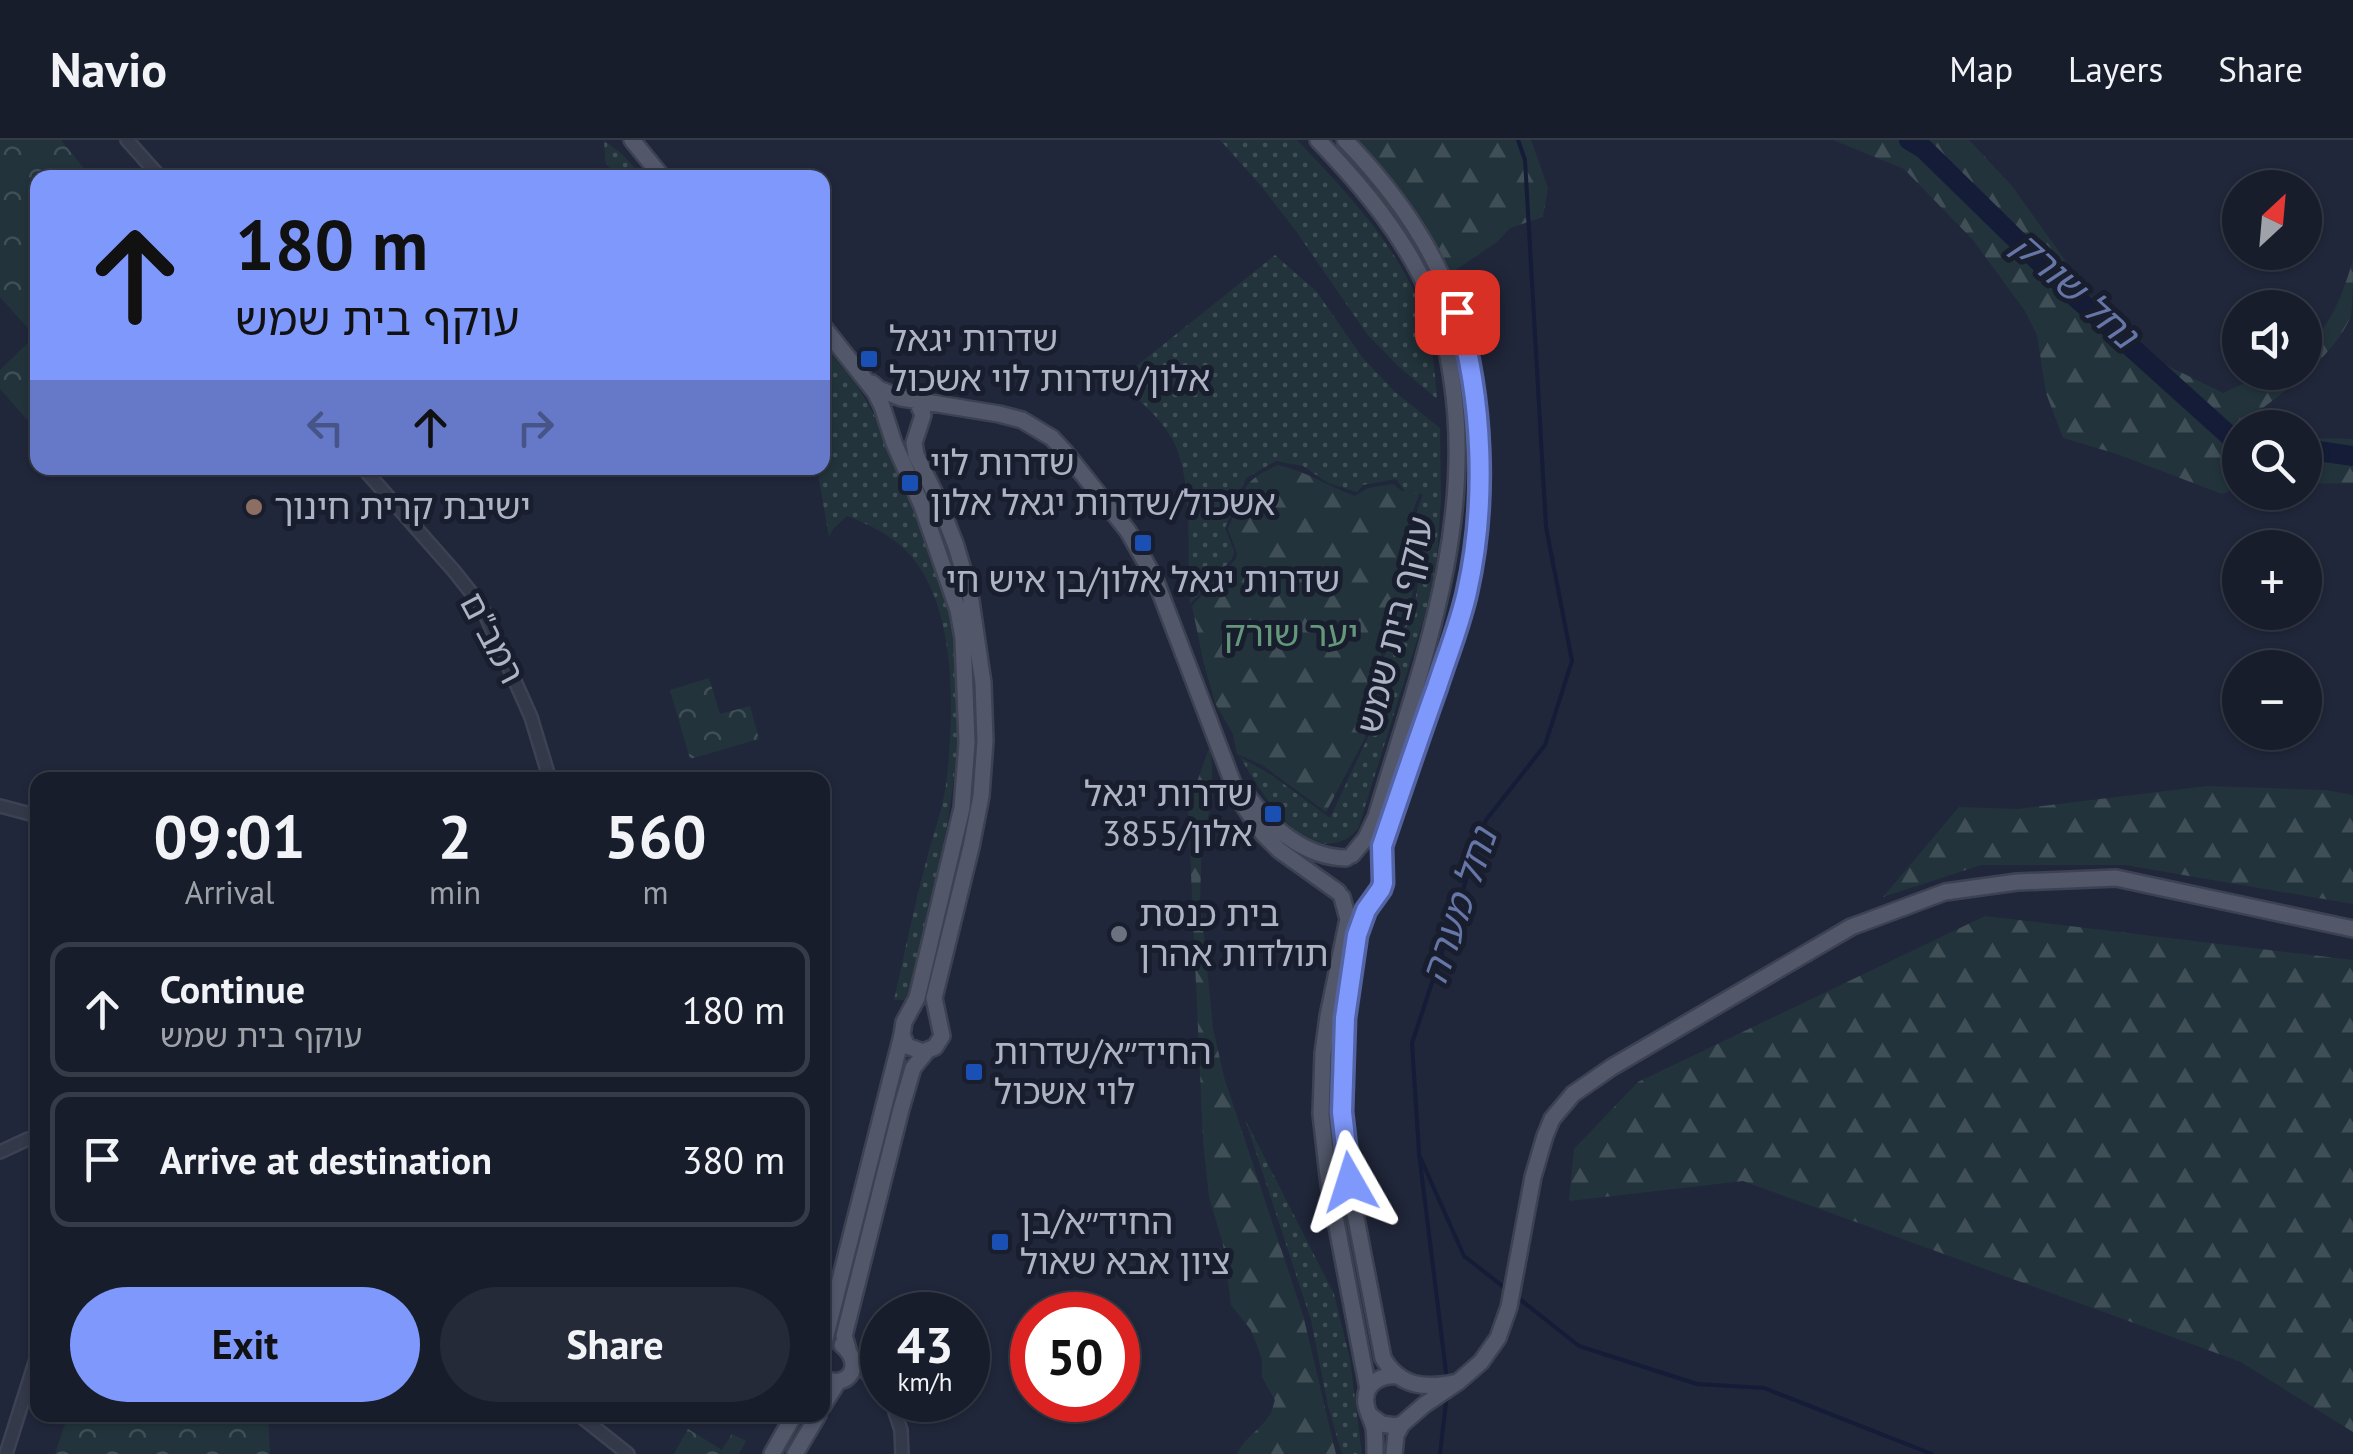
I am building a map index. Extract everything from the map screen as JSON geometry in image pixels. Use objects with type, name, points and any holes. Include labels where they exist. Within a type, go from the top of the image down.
[{"type":"main road","points":[[632,140],[656,170]]},
{"type":"main road","name":"עוקף בית שמש","points":[[1318,140],[1367,194],[1398,237],[1439,318],[1454,392],[1458,465],[1452,535],[1442,589],[1376,817],[1366,838],[1349,857]]},
{"type":"main road","name":"עוקף בית שמש","points":[[1345,140],[1399,203],[1434,260],[1457,312],[1474,390],[1478,465],[1478,511],[1466,595],[1382,846],[1382,870]]},
{"type":"main road","points":[[830,335],[878,396],[958,610],[963,638],[967,743],[962,808],[917,998],[904,1022],[830,1325]]},
{"type":"main road","points":[[861,374],[879,389],[907,399],[1022,420],[1065,452],[1128,530],[1155,579],[1239,799],[1264,835],[1292,860],[1356,903],[1371,900]]},
{"type":"main road","points":[[907,399],[890,404],[887,420],[893,431],[904,435],[955,408]]},
{"type":"main road","points":[[902,1036],[912,1050],[926,1052],[936,1048],[942,1036],[934,998],[981,796],[985,722],[984,683],[970,594],[939,502],[916,454],[914,443],[921,409],[907,399]]},
{"type":"main road","points":[[1216,738],[1247,796],[1271,824],[1304,848],[1333,858],[1366,856],[1382,870],[1381,889],[1362,919],[1352,967],[1345,1018],[1342,1112],[1350,1182],[1383,1358],[1417,1398],[1396,1435],[1394,1454]]},
{"type":"main road","points":[[1349,857],[1338,867],[1334,880],[1348,919],[1328,1016],[1321,1114],[1329,1185],[1368,1389],[1366,1403],[1374,1430],[1375,1454]]},
{"type":"main road","points":[[1371,1416],[1382,1424],[1395,1426],[1458,1382],[1490,1351],[1504,1325],[1539,1155],[1552,1119],[1562,1105],[1590,1080],[1851,927],[1945,892],[2017,882],[2116,878],[2353,929]]},
{"type":"main road","points":[[908,1016],[920,1011],[937,1018]]},
{"type":"main road","points":[[834,1380],[852,1372],[844,1336],[850,1307],[914,1068],[926,1052]]},
{"type":"main road","points":[[830,1346],[836,1344],[850,1352]]},
{"type":"main road","points":[[1368,1389],[1378,1378],[1392,1375],[1427,1388],[1458,1382]]},
{"type":"main road","points":[[772,1454],[790,1422]]},
{"type":"main road","points":[[795,1454],[814,1422]]},
{"type":"street","points":[[127,140],[154,170]]},
{"type":"street","name":"רמב\"ם","points":[[368,475],[480,605],[531,716],[548,772]]},
{"type":"street","points":[[0,806],[30,814]]},
{"type":"street","points":[[0,1152],[30,1139]]},
{"type":"street","points":[[850,1352],[860,1367]]},
{"type":"street","points":[[6,1454],[30,1378]]},
{"type":"street","points":[[834,1380],[860,1380]]},
{"type":"street","points":[[588,1422],[628,1454]]},
{"type":"street","points":[[899,1422],[902,1454]]},
{"type":"green space","points":[[0,140],[61,140],[85,170],[30,170],[30,330],[0,297]]},
{"type":"green space","points":[[604,140],[637,170],[611,170],[605,161]]},
{"type":"green space","points":[[1220,140],[1297,140],[1354,202],[1389,247],[1416,297],[1430,342],[1437,399],[1367,334],[1296,231]]},
{"type":"green space","points":[[1345,140],[1531,140],[1548,188],[1543,217],[1510,228],[1497,242],[1448,275],[1426,229]]},
{"type":"green space","points":[[1833,140],[1969,140],[2012,186],[2090,295],[2158,361],[2223,393],[2286,390],[2260,410],[2222,410],[2222,494],[2063,438],[2046,393],[2037,335],[2025,311],[1973,240],[1904,169]]},
{"type":"green space","points":[[1275,255],[1317,292],[1362,357],[1395,392],[1440,428],[1437,558],[1427,608],[1358,829],[1348,838],[1329,844],[1297,832],[1270,802],[1240,757],[1330,818],[1368,737],[1384,656],[1413,615],[1420,571],[1408,537],[1423,494],[1406,493],[1396,479],[1363,485],[1357,492],[1328,483],[1303,466],[1276,461],[1246,478],[1225,528],[1234,551],[1232,559],[1190,604],[1187,495],[1179,453],[1160,422],[1119,380]]},
{"type":"green space","points":[[2353,260],[2351,315],[2322,358],[2322,329],[2341,296]]},
{"type":"green space","points":[[30,341],[30,423],[0,389],[0,370]]},
{"type":"green space","points":[[830,353],[857,386],[880,427],[934,555],[953,625],[958,673],[955,767],[940,861],[908,1000],[894,1000],[941,811],[949,751],[951,692],[944,632],[926,578],[896,542],[847,516],[829,537],[818,475],[830,475]]},
{"type":"green space","points":[[2322,438],[2353,439],[2353,483],[2322,484]]},
{"type":"green space","name":"יער שורק","points":[[1278,465],[1355,496],[1368,488],[1393,484],[1402,491],[1419,494],[1404,536],[1416,569],[1409,615],[1381,652],[1365,738],[1326,812],[1262,765],[1237,754],[1233,734],[1215,703],[1192,606],[1236,559],[1228,529],[1244,490],[1256,477]]},
{"type":"green space","points":[[709,678],[720,714],[750,706],[759,739],[690,759],[670,690]]},
{"type":"green space","name":"יער שורק","points":[[1211,743],[1213,798],[1202,840],[1200,898],[1213,1028],[1224,1077],[1303,1315],[1336,1454],[1237,1454],[1269,1416],[1275,1400],[1262,1377],[1262,1359],[1251,1330],[1231,1305],[1223,1244],[1209,1197],[1203,1140],[1188,807]]},
{"type":"green space","points":[[2207,786],[2325,790],[2353,795],[2353,904],[2125,865],[1981,865],[1883,897],[1959,807],[2017,809]]},
{"type":"green space","points":[[1985,916],[2353,960],[2353,1432],[2241,1362],[1743,1181],[1569,1201],[1574,1149],[1638,1082]]},
{"type":"green space","points":[[1245,1119],[1334,1294],[1350,1359],[1362,1454],[1342,1454],[1311,1320]]},
{"type":"green space","points":[[66,1422],[268,1422],[270,1454],[55,1454]]},
{"type":"green space","points":[[688,1429],[722,1450],[732,1434],[746,1441],[739,1454],[674,1454]]},
{"type":"waterway","name":"נחל מערה","points":[[1447,1380],[1419,1153],[1412,1043],[1486,820],[1545,745],[1572,661],[1546,527],[1525,160],[1518,140]]},
{"type":"waterway","name":"נחל שורק","points":[[1909,140],[1924,149],[2070,292],[2222,429]]},
{"type":"waterway","name":"נחל שורק","points":[[2322,451],[2353,456]]},
{"type":"waterway","points":[[1420,1157],[1464,1256],[1505,1288]]},
{"type":"waterway","points":[[1517,1297],[1579,1346],[1697,1384],[1764,1388],[1932,1454]]},
{"type":"waterway","name":"נחל מערה","points":[[1440,1454],[1447,1394]]},
{"type":"place","name":"שדרות יגאל אלון/שדרות לוי אשכול","points":[[869,359]]},
{"type":"place","name":"שדרות לוי אשכול/שדרות יגאל אלון","points":[[910,483]]},
{"type":"place","name":"ישיבת קרית חינוך","points":[[254,507]]},
{"type":"place","name":"שדרות יגאל אלון/בן איש חי","points":[[1143,543]]},
{"type":"place","name":"שדרות יגאל אלון/3855","points":[[1273,814]]},
{"type":"place","name":"בית כנסת תולדות אהרן","points":[[1119,934]]},
{"type":"place","name":"החיד״א/שדרות לוי אשכול","points":[[974,1072]]},
{"type":"place","name":"החיד״א/בן ציון אבא שאול","points":[[1000,1242]]},
{"type":"route","points":[[1350,1182],[1342,1087],[1345,1018],[1357,935],[1371,900],[1381,889],[1382,846],[1466,595],[1476,537],[1477,417],[1465,337],[1457,312]]}]
